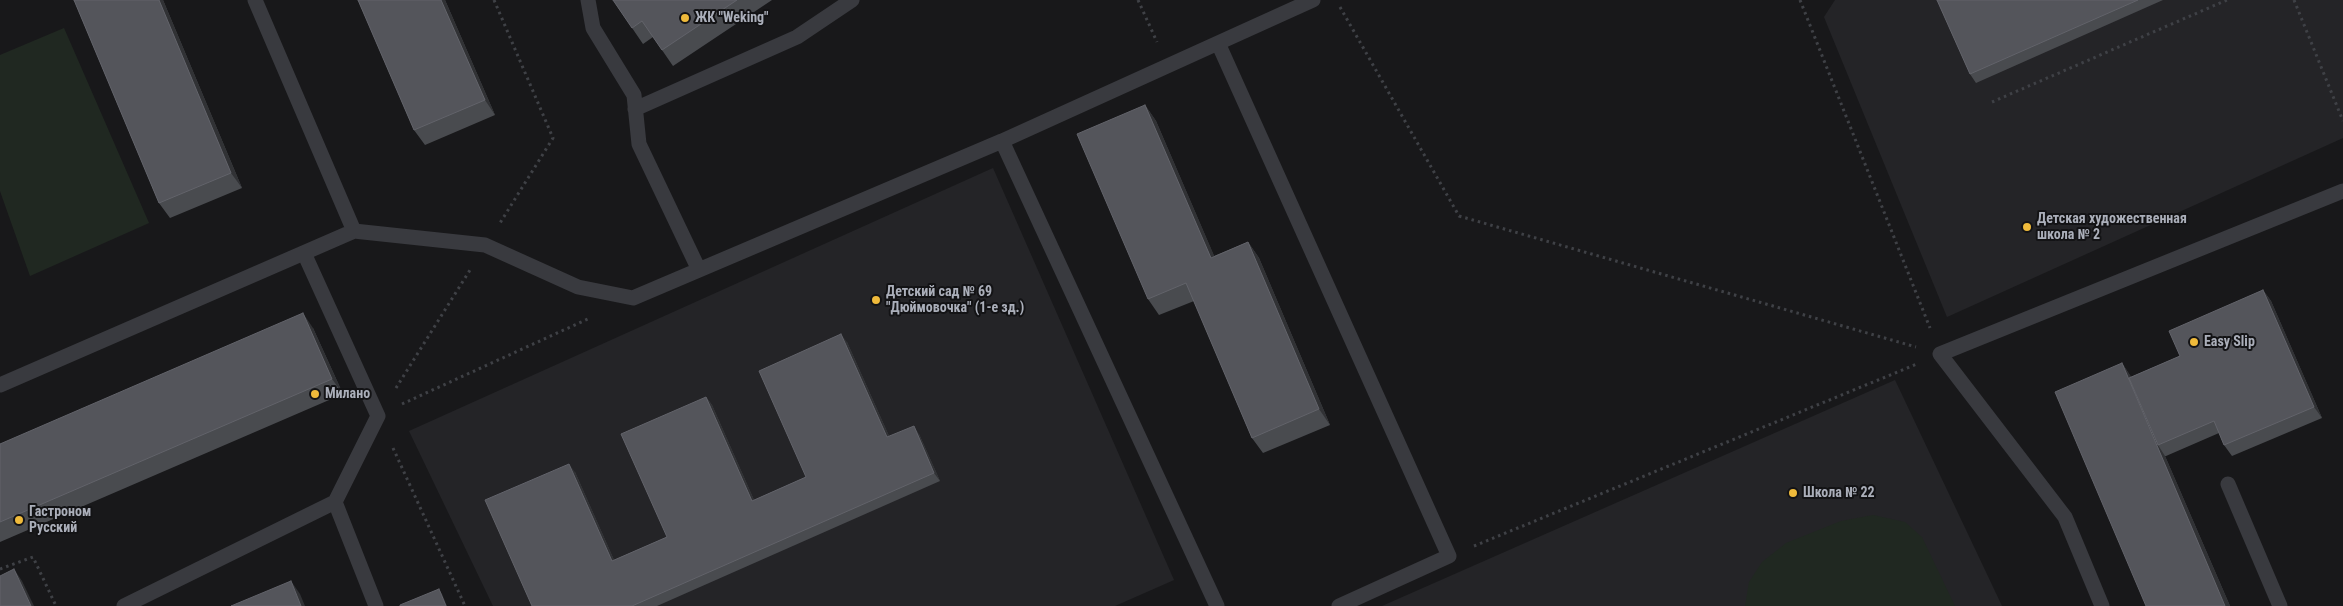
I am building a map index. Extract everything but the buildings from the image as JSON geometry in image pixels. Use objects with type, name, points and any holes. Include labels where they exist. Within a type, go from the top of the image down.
[{"type":"lane","points":[[255,0],[354,231]]},
{"type":"lane","points":[[588,0],[593,28],[634,95],[639,144],[699,270]]},
{"type":"lane","points":[[635,109],[797,37],[852,0]]},
{"type":"lane","points":[[0,385],[354,231],[485,246],[578,287],[633,298],[1002,140],[1313,0]]},
{"type":"lane","points":[[1218,43],[1449,556],[1339,606]]},
{"type":"lane","points":[[1002,140],[1217,606]]},
{"type":"lane","points":[[2102,606],[2065,517],[1940,354],[2343,191]]},
{"type":"lane","points":[[124,606],[335,502],[378,416],[304,252]]},
{"type":"lane","points":[[2228,484],[2280,606]]},
{"type":"lane","points":[[335,502],[376,606]]},
{"type":"path","points":[[378,416],[553,138],[494,0]]},
{"type":"path","points":[[1138,0],[1168,66]]},
{"type":"path","points":[[1336,0],[1458,216],[1940,354]]},
{"type":"path","points":[[1800,0],[1940,354]]},
{"type":"path","points":[[1992,102],[2227,0]]},
{"type":"path","points":[[2294,0],[2343,121]]},
{"type":"path","points":[[378,416],[633,298]]},
{"type":"path","points":[[1449,556],[1940,354]]},
{"type":"path","points":[[378,416],[465,606]]},
{"type":"path","points":[[0,569],[33,557],[56,606]]},
{"type":"shaded area","name":"Детская художественная школа № 2","points":[[1835,0],[2343,0],[2343,138],[1947,317],[1824,17]]},
{"type":"shaded area","points":[[64,28],[149,223],[30,276],[0,191],[0,55]]},
{"type":"shaded area","name":"Детский сад № 69 \"Дюймовочка\" (1-е зд.)","points":[[993,168],[1174,580],[1115,606],[493,606],[409,431]]},
{"type":"shaded area","name":"Школа № 22","points":[[1895,380],[2002,606],[1382,606]]},
{"type":"shaded area","points":[[1873,515],[1905,522],[1922,537],[1955,606],[1745,606],[1749,582],[1762,562],[1786,543],[1841,521]]},
{"type":"place","name":"ЖК \"Weking\"","points":[[685,18]]},
{"type":"place","name":"Детская художественная школа № 2","points":[[2027,227]]},
{"type":"place","name":"Детский сад № 69 \"Дюймовочка\" (1-е зд.)","points":[[876,300]]},
{"type":"place","name":"Easy Slip","points":[[2194,342]]},
{"type":"place","name":"Милано","points":[[315,394]]},
{"type":"place","name":"Школа № 22","points":[[1793,493]]},
{"type":"place","name":"Гастроном Русский","points":[[19,520]]}]
